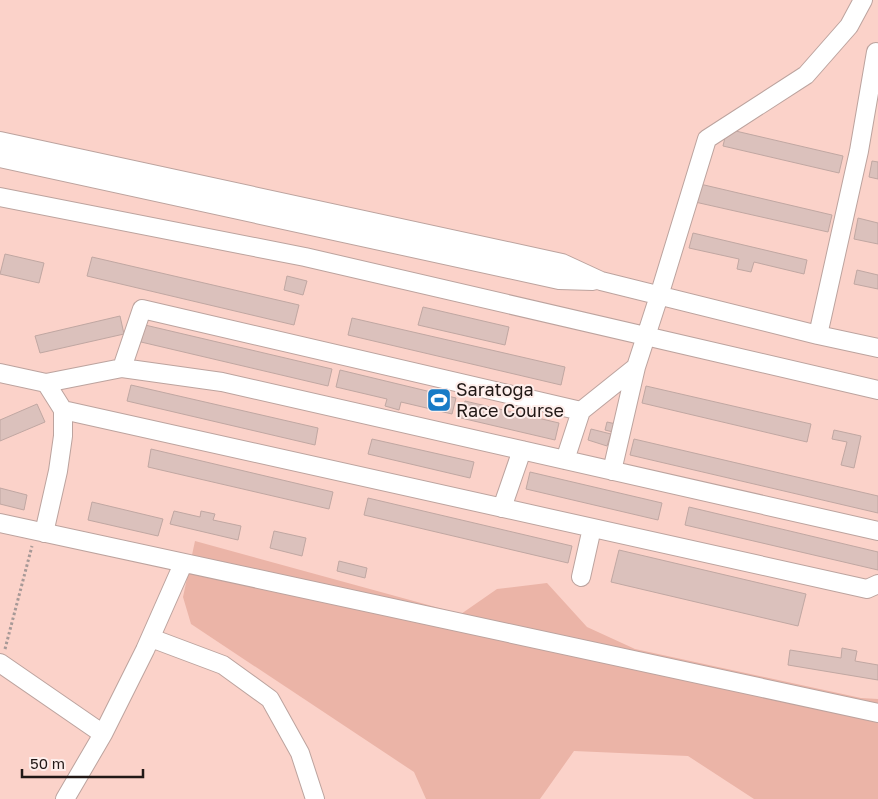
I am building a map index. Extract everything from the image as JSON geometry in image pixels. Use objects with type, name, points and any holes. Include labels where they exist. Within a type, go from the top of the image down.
[{"type":"lane","points":[[612,471],[636,367],[707,139],[806,75],[849,26],[863,0]]},
{"type":"lane","points":[[818,335],[859,150],[876,52]]},
{"type":"lane","points":[[0,141],[46,159],[265,207],[559,280],[602,281],[818,335],[878,348]]},
{"type":"lane","points":[[0,158],[46,159]]},
{"type":"lane","points":[[0,197],[305,257],[878,390]]},
{"type":"lane","points":[[122,368],[142,309],[581,411]]},
{"type":"lane","points":[[565,460],[581,411],[636,367]]},
{"type":"lane","points":[[0,373],[46,383],[122,368],[222,382],[878,531]]},
{"type":"lane","points":[[40,532],[58,471],[63,436],[63,410],[46,383]]},
{"type":"lane","points":[[63,410],[867,589],[878,584]]},
{"type":"lane","points":[[502,508],[522,450]]},
{"type":"lane","points":[[0,523],[878,713]]},
{"type":"lane","points":[[581,577],[592,528]]},
{"type":"lane","points":[[65,799],[103,734],[151,638],[183,564]]},
{"type":"lane","points":[[151,638],[223,665],[270,699],[300,753],[315,799]]},
{"type":"lane","points":[[0,663],[103,734]]},
{"type":"path","points":[[0,663],[40,532]]},
{"type":"shaded area","name":"Saratoga Race Course","points":[[0,0],[878,0],[878,799],[0,799]]},
{"type":"shaded area","points":[[195,541],[461,614],[497,589],[547,583],[587,627],[635,649],[861,698],[878,699],[878,799],[754,799],[688,756],[574,751],[540,799],[426,799],[414,772],[191,624],[183,597]]},
{"type":"building","points":[[727,129],[843,156],[839,173],[723,146]]},
{"type":"building","points":[[872,161],[878,162],[878,179],[869,177]]},
{"type":"building","points":[[700,184],[832,215],[828,232],[695,202]]},
{"type":"building","points":[[858,218],[878,223],[878,244],[854,239]]},
{"type":"building","points":[[693,233],[807,260],[804,274],[754,262],[751,272],[737,269],[739,259],[689,248]]},
{"type":"building","points":[[5,254],[44,263],[39,283],[0,274]]},
{"type":"building","points":[[92,257],[299,305],[294,325],[87,276]]},
{"type":"building","points":[[857,270],[878,275],[878,289],[854,284]]},
{"type":"building","points":[[287,276],[307,281],[303,295],[284,290]]},
{"type":"building","points":[[423,307],[509,327],[505,345],[418,325]]},
{"type":"building","points":[[120,316],[124,334],[40,353],[35,336]]},
{"type":"building","points":[[352,318],[565,367],[561,385],[348,335]]},
{"type":"building","points":[[145,325],[332,369],[328,386],[141,342]]},
{"type":"building","points":[[340,370],[456,398],[452,414],[401,402],[399,410],[385,406],[387,399],[336,387]]},
{"type":"building","points":[[131,385],[318,428],[315,445],[127,401]]},
{"type":"building","points":[[646,386],[811,424],[807,442],[642,403]]},
{"type":"building","points":[[465,401],[559,423],[555,440],[461,418]]},
{"type":"building","points":[[37,404],[45,422],[0,441],[0,420]]},
{"type":"building","points":[[607,422],[616,424],[613,432],[605,430]]},
{"type":"building","points":[[591,429],[611,434],[607,446],[588,440]]},
{"type":"building","points":[[834,430],[861,436],[854,468],[841,465],[847,442],[832,439]]},
{"type":"building","points":[[372,439],[474,462],[470,478],[368,454]]},
{"type":"building","points":[[634,439],[878,496],[878,513],[630,455]]},
{"type":"building","points":[[151,449],[333,492],[329,509],[148,467]]},
{"type":"building","points":[[530,472],[662,503],[658,520],[526,489]]},
{"type":"building","points":[[0,488],[27,495],[24,510],[0,504]]},
{"type":"building","points":[[368,498],[572,546],[568,563],[364,515]]},
{"type":"building","points":[[92,502],[163,519],[158,536],[88,520]]},
{"type":"building","points":[[689,507],[878,552],[878,570],[685,525]]},
{"type":"building","points":[[174,511],[200,517],[201,511],[215,514],[213,520],[241,526],[238,540],[170,524]]},
{"type":"building","points":[[274,531],[306,538],[302,556],[270,548]]},
{"type":"building","points":[[619,550],[806,594],[798,626],[611,582]]},
{"type":"building","points":[[339,561],[367,568],[365,578],[337,571]]},
{"type":"building","points":[[842,648],[857,651],[855,661],[878,665],[878,680],[788,665],[790,650],[841,658]]},
{"type":"place","name":"Saratoga Race Course","points":[[439,400]]}]
